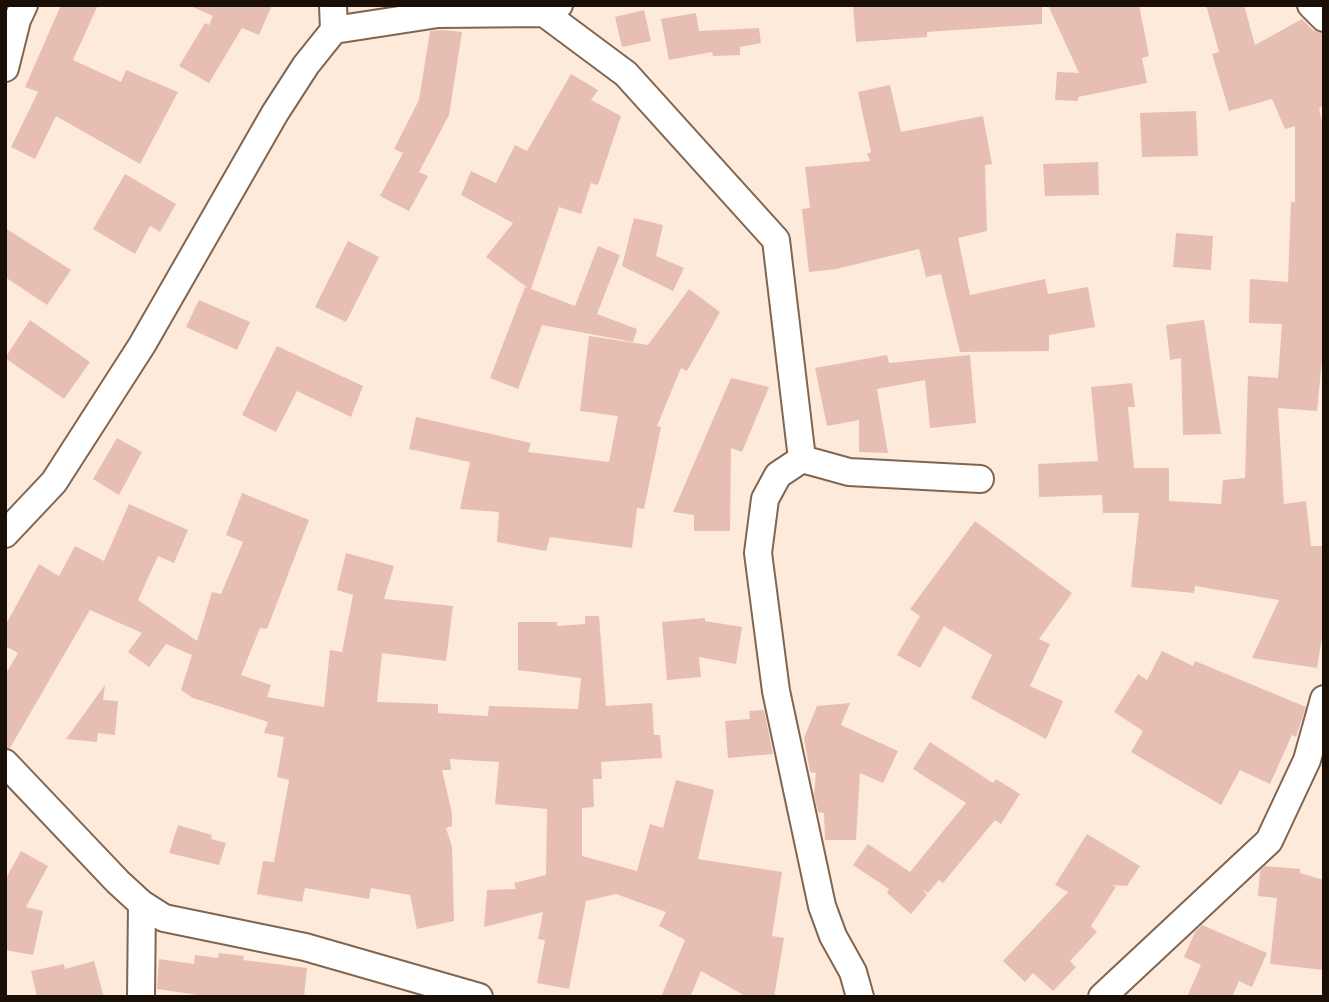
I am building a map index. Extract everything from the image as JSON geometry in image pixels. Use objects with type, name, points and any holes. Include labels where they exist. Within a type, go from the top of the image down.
[{"type":"street","points":[[5,68],[17,20],[24,5]]},
{"type":"street","points":[[1311,5],[1324,18]]},
{"type":"street","points":[[5,534],[54,482],[142,345],[275,113],[334,18],[552,9],[625,74],[776,240],[802,459]]},
{"type":"street","points":[[860,997],[853,972],[833,936],[822,906],[785,736],[766,626],[758,552],[765,499],[778,475],[802,459],[849,471],[980,479]]},
{"type":"street","points":[[1102,997],[1269,841],[1307,760],[1324,699]]},
{"type":"street","points":[[5,763],[142,904],[164,918],[305,947],[479,997]]},
{"type":"street","points":[[141,997],[142,904]]},
{"type":"building","points":[[61,5],[98,5],[73,60],[121,82],[126,70],[178,92],[140,164],[56,116],[35,159],[11,147],[38,92],[25,87]]},
{"type":"building","points":[[188,5],[272,5],[259,35],[242,28],[209,83],[179,66],[205,23],[209,25],[213,16]]},
{"type":"building","points":[[853,5],[1042,5],[1042,24],[927,32],[927,37],[856,42]]},
{"type":"building","points":[[1048,5],[1139,5],[1149,56],[1142,58],[1147,83],[1078,97],[1078,101],[1055,100],[1057,72],[1079,73]]},
{"type":"building","points":[[1206,5],[1244,5],[1255,45],[1302,19],[1313,30],[1324,33],[1324,106],[1319,108],[1324,131],[1324,340],[1317,411],[1278,408],[1284,504],[1306,501],[1311,546],[1324,546],[1324,626],[1317,668],[1252,658],[1279,600],[1195,586],[1194,593],[1131,587],[1139,513],[1103,513],[1102,495],[1039,497],[1038,464],[1098,461],[1091,387],[1132,383],[1135,407],[1128,407],[1134,468],[1169,468],[1169,501],[1221,504],[1223,480],[1245,478],[1248,376],[1278,378],[1282,324],[1249,323],[1250,279],[1288,282],[1291,202],[1295,202],[1295,126],[1285,129],[1272,99],[1229,111],[1212,54],[1219,52]]},
{"type":"building","points":[[644,10],[651,41],[622,47],[615,17]]},
{"type":"building","points":[[696,13],[699,31],[759,28],[761,43],[740,47],[740,55],[713,56],[712,52],[669,60],[661,19]]},
{"type":"building","points":[[430,31],[462,32],[449,115],[419,172],[428,176],[409,211],[380,196],[403,153],[394,149],[419,100]]},
{"type":"building","points":[[571,74],[598,90],[591,100],[621,116],[598,185],[591,183],[581,214],[559,207],[531,289],[575,306],[598,246],[620,255],[597,314],[637,329],[633,342],[542,325],[518,389],[490,378],[525,287],[528,288],[486,257],[513,223],[461,195],[471,171],[496,183],[515,145],[527,151]]},
{"type":"building","points":[[890,85],[901,132],[983,116],[992,164],[985,165],[987,231],[958,238],[970,295],[1045,279],[1048,294],[1088,287],[1095,327],[1049,335],[1049,351],[960,352],[941,274],[926,277],[919,249],[836,269],[809,272],[802,209],[810,208],[805,167],[870,161],[867,154],[871,152],[858,92]]},
{"type":"building","points":[[1196,111],[1198,156],[1142,157],[1140,113]]},
{"type":"building","points":[[1098,162],[1099,195],[1045,196],[1043,164]]},
{"type":"building","points":[[125,174],[176,204],[160,232],[150,226],[135,254],[93,229]]},
{"type":"building","points":[[634,218],[663,225],[656,256],[684,268],[673,291],[622,266]]},
{"type":"building","points":[[5,228],[71,270],[47,305],[5,277]]},
{"type":"building","points":[[1176,233],[1213,236],[1211,270],[1173,267]]},
{"type":"building","points":[[348,241],[379,257],[346,322],[315,307]]},
{"type":"building","points":[[689,289],[720,312],[687,371],[681,368],[657,426],[661,427],[644,509],[637,508],[632,548],[550,537],[546,551],[497,542],[499,512],[460,509],[470,462],[409,449],[416,417],[531,443],[528,452],[609,462],[618,416],[580,411],[589,336],[648,345]]},
{"type":"building","points":[[199,300],[250,322],[237,350],[186,327]]},
{"type":"building","points":[[30,320],[90,362],[64,399],[5,358]]},
{"type":"building","points":[[1204,320],[1221,434],[1183,435],[1181,358],[1170,360],[1166,325]]},
{"type":"building","points":[[277,346],[363,386],[351,417],[297,391],[276,432],[242,415]]},
{"type":"building","points":[[887,355],[889,363],[970,355],[976,423],[930,428],[925,380],[877,389],[888,453],[859,452],[859,420],[827,426],[815,368]]},
{"type":"building","points":[[731,378],[769,387],[742,452],[731,448],[730,531],[694,531],[694,515],[673,512]]},
{"type":"building","points":[[117,438],[142,452],[119,495],[93,479]]},
{"type":"building","points":[[242,493],[309,520],[267,629],[260,628],[241,675],[271,685],[267,697],[324,707],[330,650],[342,652],[353,595],[337,590],[346,553],[394,566],[384,599],[453,606],[446,661],[382,653],[377,702],[438,704],[438,713],[488,716],[489,706],[578,709],[581,678],[518,670],[518,622],[557,622],[557,626],[585,624],[585,616],[599,616],[606,706],[652,703],[654,735],[660,735],[662,758],[601,762],[602,779],[593,779],[594,807],[582,808],[582,856],[637,871],[650,824],[663,828],[676,780],[714,790],[698,859],[782,872],[772,936],[784,938],[774,997],[747,997],[701,971],[690,997],[661,997],[685,940],[659,926],[666,912],[616,894],[586,901],[569,989],[537,983],[545,940],[538,939],[543,912],[484,927],[487,890],[516,889],[514,883],[546,875],[547,809],[495,804],[499,762],[450,759],[451,770],[442,770],[452,813],[452,826],[446,828],[452,847],[454,921],[417,929],[410,895],[371,888],[369,899],[305,888],[302,902],[257,894],[263,861],[274,862],[289,780],[277,777],[284,737],[264,733],[268,722],[193,698],[181,690],[192,655],[166,644],[149,667],[128,652],[142,633],[90,610],[10,748],[5,748],[5,675],[18,653],[5,646],[5,626],[39,564],[59,576],[75,546],[104,561],[129,504],[188,530],[174,563],[158,556],[138,600],[197,641],[212,592],[221,594],[243,542],[226,535]]},
{"type":"building","points":[[975,521],[1072,593],[1039,639],[1050,644],[1030,686],[1063,701],[1046,739],[971,698],[992,655],[944,626],[920,668],[897,655],[920,616],[910,609]]},
{"type":"building","points":[[705,618],[705,621],[742,627],[736,664],[699,657],[701,677],[667,680],[662,622]]},
{"type":"building","points":[[1162,651],[1193,666],[1195,661],[1306,707],[1296,737],[1292,735],[1270,784],[1240,770],[1221,805],[1131,752],[1143,731],[1114,712],[1138,674],[1147,680]]},
{"type":"building","points":[[105,685],[103,700],[118,701],[115,735],[98,733],[97,742],[66,739]]},
{"type":"building","points":[[850,703],[841,725],[898,751],[883,783],[860,773],[856,840],[825,840],[824,813],[818,812],[814,795],[816,773],[810,772],[804,738],[817,706]]},
{"type":"building","points":[[764,710],[773,754],[728,758],[725,721],[750,719],[749,711]]},
{"type":"building","points":[[930,742],[993,783],[996,779],[1020,794],[1001,824],[995,820],[943,883],[939,880],[928,893],[923,889],[927,895],[911,914],[887,893],[889,889],[853,865],[868,844],[910,872],[966,803],[913,769]]},
{"type":"building","points":[[178,825],[212,835],[211,839],[226,843],[219,865],[169,853]]},
{"type":"building","points":[[1087,834],[1140,866],[1127,886],[1111,885],[1116,887],[1091,926],[1097,932],[1070,961],[1076,967],[1053,991],[1033,973],[1025,982],[1003,961],[1068,892],[1055,885]]},
{"type":"building","points":[[21,851],[48,866],[26,907],[43,911],[33,955],[5,950],[5,880]]},
{"type":"building","points":[[1265,866],[1300,869],[1300,873],[1324,880],[1324,970],[1270,964],[1277,898],[1258,896],[1260,871]]},
{"type":"building","points":[[1202,925],[1267,953],[1252,987],[1239,981],[1232,997],[1187,997],[1201,965],[1184,957],[1195,932]]},
{"type":"building","points":[[219,953],[244,956],[243,960],[307,968],[304,997],[212,997],[157,989],[159,959],[194,964],[195,955],[218,958]]},
{"type":"building","points":[[94,961],[104,997],[37,997],[31,971],[64,964],[65,969]]}]
